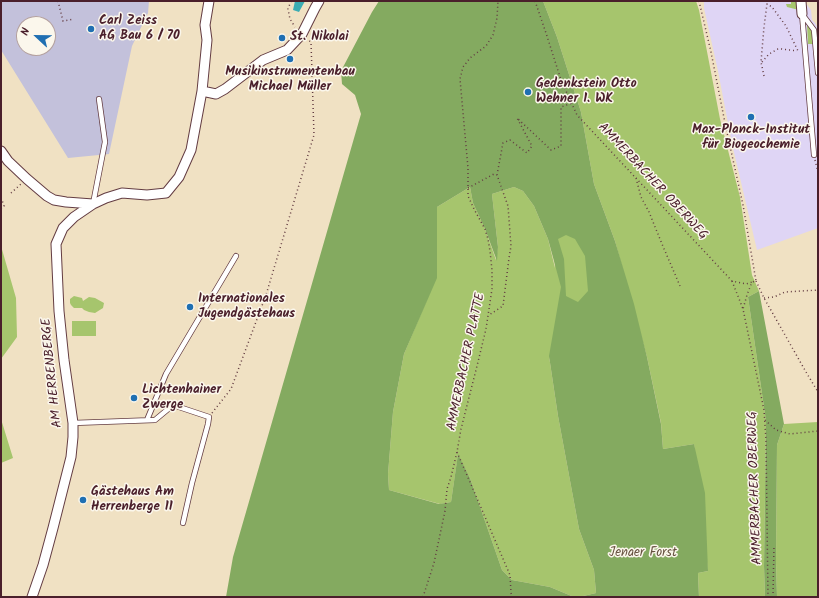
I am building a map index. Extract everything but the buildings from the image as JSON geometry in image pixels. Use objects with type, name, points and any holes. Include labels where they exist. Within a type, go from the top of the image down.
[{"type":"street","points":[[209,1],[202,91],[216,94],[225,89],[263,60],[287,50],[302,34],[319,1]]},
{"type":"street","points":[[801,1],[802,14]]},
{"type":"street","name":"AM HERRENBERGE","points":[[32,597],[43,565],[71,458],[72,449],[73,423],[59,311],[56,244],[62,228],[74,217],[93,204],[122,193],[147,195],[166,193],[179,177],[191,150],[202,91]]},
{"type":"street","points":[[1,151],[8,161],[47,196],[54,200],[93,204]]},
{"type":"street","points":[[66,202],[74,217]]},
{"type":"lane","points":[[802,14],[814,155]]},
{"type":"lane","points":[[802,14],[814,30],[818,73]]},
{"type":"lane","points":[[93,204],[105,142],[99,99]]},
{"type":"lane","points":[[147,420],[166,374],[236,256]]},
{"type":"lane","points":[[73,423],[155,420],[173,405],[209,417],[183,523]]},
{"type":"path","points":[[58,1],[63,20],[74,19]]},
{"type":"path","points":[[209,417],[231,389],[266,295],[314,135],[311,42],[297,30],[290,19],[288,9],[290,1]]},
{"type":"path","name":"AMMERBACHER PLATTE","points":[[423,597],[434,563],[445,511],[447,489],[477,366],[492,290],[490,251],[484,229],[468,196],[468,168],[460,79],[463,67],[470,58],[486,46],[493,35],[497,18],[498,1]]},
{"type":"path","name":"AMMERBACHER OBERWEG","points":[[534,1],[561,80],[577,115],[732,281],[743,309],[765,420],[768,597]]},
{"type":"path","points":[[699,1],[743,205],[756,281],[764,298],[818,392]]},
{"type":"path","points":[[764,76],[762,62],[767,4],[772,7],[786,26],[798,51]]},
{"type":"path","points":[[762,62],[769,54],[778,49],[798,51],[805,56]]},
{"type":"path","points":[[488,316],[504,306],[509,258],[512,246],[508,206],[498,174],[502,143],[510,140],[527,153],[532,146],[517,118],[551,150],[561,146],[561,107],[572,103]]},
{"type":"path","points":[[817,168],[818,172]]},
{"type":"path","points":[[468,188],[494,174],[498,174]]},
{"type":"path","points":[[636,178],[641,197],[649,212],[680,286]]},
{"type":"path","points":[[11,193],[22,183]]},
{"type":"path","points":[[1,208],[4,206],[2,200]]},
{"type":"path","points":[[732,281],[746,284],[756,281]]},
{"type":"path","name":"AMMERBACHER OBERWEG","points":[[743,309],[752,282]]},
{"type":"path","points":[[764,298],[774,297],[785,292],[818,290]]},
{"type":"path","points":[[765,420],[776,430],[790,434],[818,431]]},
{"type":"path","points":[[457,452],[510,575],[512,597]]},
{"type":"path","points":[[773,597],[774,545]]},
{"type":"shaded area","points":[[1,1],[149,1],[148,13],[132,46],[109,154],[68,158],[1,50]]},
{"type":"shaded area","points":[[704,1],[804,1],[811,10],[812,20],[818,29],[818,228],[757,250],[732,144],[704,8]]},
{"type":"green space","name":"Jenaer Forst","points":[[379,1],[543,1],[557,37],[581,112],[594,184],[615,241],[634,304],[661,424],[663,449],[694,444],[705,493],[708,571],[698,573],[699,597],[579,597],[596,593],[594,570],[579,529],[558,416],[549,356],[561,287],[548,239],[534,206],[523,191],[514,187],[492,194],[498,247],[497,261],[473,203],[470,187],[437,207],[437,278],[404,354],[393,412],[388,474],[389,490],[439,504],[451,502],[458,454],[470,478],[502,570],[512,580],[550,587],[574,597],[226,597],[233,557],[361,114],[355,95],[342,84],[341,71]],"holes":[[[566,235],[575,239],[585,256],[588,291],[578,302],[566,296],[564,259],[558,239]]]},
{"type":"green space","points":[[543,1],[696,1],[720,119],[740,197],[752,275],[759,291],[748,297],[766,421],[765,597],[699,597],[698,573],[708,571],[694,444],[663,449],[661,423],[647,357],[615,241],[594,184],[581,112],[557,37]]},
{"type":"green space","points":[[791,1],[798,1],[799,10],[787,7],[786,4],[791,4]]},
{"type":"green space","points":[[807,25],[812,33],[813,44],[808,44]]},
{"type":"green space","points":[[470,187],[473,203],[485,229],[496,260],[498,247],[492,194],[514,187],[523,191],[534,206],[548,239],[555,268],[553,228],[599,237],[601,537],[549,356],[558,416],[579,529],[594,570],[596,593],[574,597],[550,587],[512,580],[502,570],[470,478],[458,455],[451,502],[440,504],[389,490],[388,474],[393,412],[404,354],[436,278],[437,207]]},
{"type":"green space","points":[[1,246],[16,298],[17,337],[1,359]]},
{"type":"green space","points":[[759,291],[784,424],[777,445],[777,597],[765,597],[766,421],[748,297]]},
{"type":"green space","points":[[74,296],[82,298],[83,301],[89,297],[95,298],[104,303],[103,308],[95,313],[89,312],[82,308],[74,308],[70,303],[70,299]]},
{"type":"green space","points":[[72,321],[96,321],[96,336],[72,336]]},
{"type":"green space","points":[[1,419],[13,458],[1,463]]},
{"type":"green space","points":[[818,422],[818,597],[777,597],[777,445],[784,424]]},
{"type":"water","points":[[295,1],[305,1],[299,12],[293,10]]},
{"type":"place","name":"Carl Zeiss AG Bau 6 / 70","points":[[91,29]]},
{"type":"place","name":"St. Nikolai","points":[[282,38]]},
{"type":"place","name":"Musikinstrumentenbau Michael Müller","points":[[290,59]]},
{"type":"place","name":"Gedenkstein Otto Wehner 1. WK","points":[[528,92]]},
{"type":"place","name":"Max-Planck-Institut für Biogeochemie","points":[[751,117]]},
{"type":"place","name":"Internationales Jugendgästehaus","points":[[190,307]]},
{"type":"place","name":"Lichtenhainer Zwerge","points":[[134,398]]},
{"type":"place","name":"Gästehaus Am Herrenberge 11","points":[[83,500]]}]
